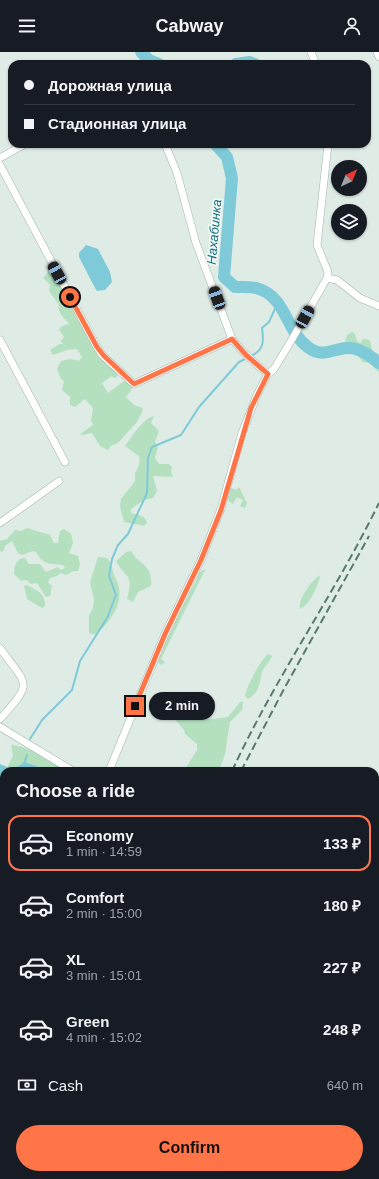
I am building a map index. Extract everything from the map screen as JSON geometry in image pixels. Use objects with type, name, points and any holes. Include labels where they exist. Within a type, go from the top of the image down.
[{"type":"street","points":[[377,52],[379,57]]},
{"type":"street","points":[[0,158],[18,148]]},
{"type":"street","points":[[168,148],[177,173],[196,243],[232,339],[246,355],[268,374]]},
{"type":"street","points":[[111,767],[165,634],[201,560],[221,510],[251,408],[268,374],[274,369],[327,278],[328,272],[317,245],[328,148]]},
{"type":"street","points":[[0,165],[97,347],[104,356],[134,384],[232,339]]},
{"type":"street","points":[[327,278],[337,280],[360,298],[379,306]]},
{"type":"street","points":[[0,340],[65,462]]},
{"type":"street","points":[[0,523],[59,481]]},
{"type":"street","points":[[0,648],[22,678],[25,685],[19,697],[0,719]]},
{"type":"street","points":[[0,727],[66,767]]},
{"type":"green space","points":[[50,270],[54,271],[82,327],[117,371],[117,377],[114,378],[112,376],[102,383],[108,393],[124,381],[132,385],[132,389],[126,397],[134,405],[143,408],[137,422],[118,443],[111,446],[108,450],[100,446],[92,433],[80,434],[93,425],[91,421],[93,408],[85,399],[75,407],[70,405],[70,397],[62,390],[64,381],[61,379],[57,369],[61,361],[70,359],[79,361],[82,357],[77,349],[67,350],[53,355],[50,350],[59,344],[63,344],[61,341],[64,337],[59,330],[62,326],[69,324],[60,313],[59,305],[49,291],[50,285],[43,278]]},
{"type":"green space","points":[[352,332],[355,334],[357,341],[360,343],[363,339],[370,341],[373,351],[379,354],[379,372],[369,363],[363,362],[345,342],[347,335]]},
{"type":"green space","points":[[154,416],[151,423],[159,431],[155,442],[158,447],[155,458],[159,464],[169,464],[172,467],[171,471],[173,477],[153,476],[157,491],[153,498],[144,500],[131,509],[131,513],[145,518],[147,523],[144,526],[124,522],[120,507],[121,499],[135,481],[135,473],[139,463],[139,456],[125,446],[141,424]]},
{"type":"green space","points":[[233,482],[230,487],[236,490],[239,487],[247,503],[245,508],[240,506],[243,500],[237,497],[233,504],[229,500],[228,492],[231,483]]},
{"type":"green space","points":[[27,528],[50,535],[54,543],[58,543],[60,531],[64,529],[71,534],[73,543],[69,553],[78,556],[80,564],[78,571],[73,571],[66,575],[60,573],[57,576],[50,578],[48,582],[52,586],[50,596],[46,597],[37,583],[31,584],[26,580],[21,581],[14,574],[16,563],[22,558],[25,558],[29,564],[40,564],[46,572],[58,567],[61,570],[65,568],[63,565],[44,562],[36,552],[33,551],[22,555],[18,553],[12,541],[5,546],[3,552],[0,551],[0,541],[7,539],[15,530],[21,531]]},
{"type":"green space","points":[[131,551],[150,573],[151,578],[151,586],[138,592],[133,602],[127,599],[130,584],[128,577],[116,561],[126,552]]},
{"type":"green space","points":[[98,557],[107,558],[110,562],[118,585],[119,596],[113,614],[96,635],[89,633],[89,615],[93,608],[94,600],[90,582]]},
{"type":"green space","points":[[205,570],[161,659],[165,662],[161,665],[158,662],[164,644],[173,628],[176,616],[179,614],[197,579],[198,574]]},
{"type":"green space","points":[[320,575],[313,595],[307,604],[300,609],[303,595],[313,581]]},
{"type":"green space","points":[[27,585],[42,595],[45,601],[45,606],[42,608],[27,599],[24,586]]},
{"type":"green space","points":[[268,654],[272,656],[262,672],[257,691],[248,699],[245,696],[248,686],[258,667]]},
{"type":"green space","points":[[185,697],[189,703],[188,711],[198,717],[207,719],[228,717],[240,702],[243,702],[242,710],[230,722],[225,754],[220,767],[186,767],[197,750],[197,744],[185,734],[184,730],[168,711],[178,698]]},
{"type":"green space","points":[[11,745],[32,751],[59,767],[7,767],[13,756]]},
{"type":"water","points":[[86,245],[98,249],[110,272],[112,282],[105,290],[97,291],[79,257],[79,253]]},
{"type":"water","points":[[24,762],[37,767],[15,767]]},
{"type":"water","points":[[0,764],[7,767],[0,767]]},
{"type":"waterway","name":"Нахабинка","points":[[141,52],[144,56]]},
{"type":"waterway","name":"Нахабинка","points":[[141,52],[149,60]]},
{"type":"waterway","name":"Нахабинка","points":[[219,148],[227,157],[232,178],[224,277],[235,287],[253,287],[268,293],[281,307],[301,341],[314,351],[323,353],[351,348],[364,352],[379,363]]},
{"type":"waterway","points":[[251,356],[261,348],[263,341],[262,328],[269,322],[278,302]]},
{"type":"waterway","points":[[30,739],[42,720],[72,690],[80,661],[107,618],[116,595],[109,576],[112,559],[118,545],[128,534],[147,493],[148,458],[152,447],[181,435],[199,407],[239,362],[247,358]]},
{"type":"waterway","points":[[24,764],[27,755]]},
{"type":"railway","points":[[234,767],[267,703],[343,571],[379,503]]},
{"type":"railway","points":[[243,767],[284,689],[369,536]]},
{"type":"route","points":[[70,297],[97,347],[104,356],[134,384],[232,339],[246,355],[268,374],[251,408],[239,444],[221,510],[201,560],[165,634],[135,706]]}]
